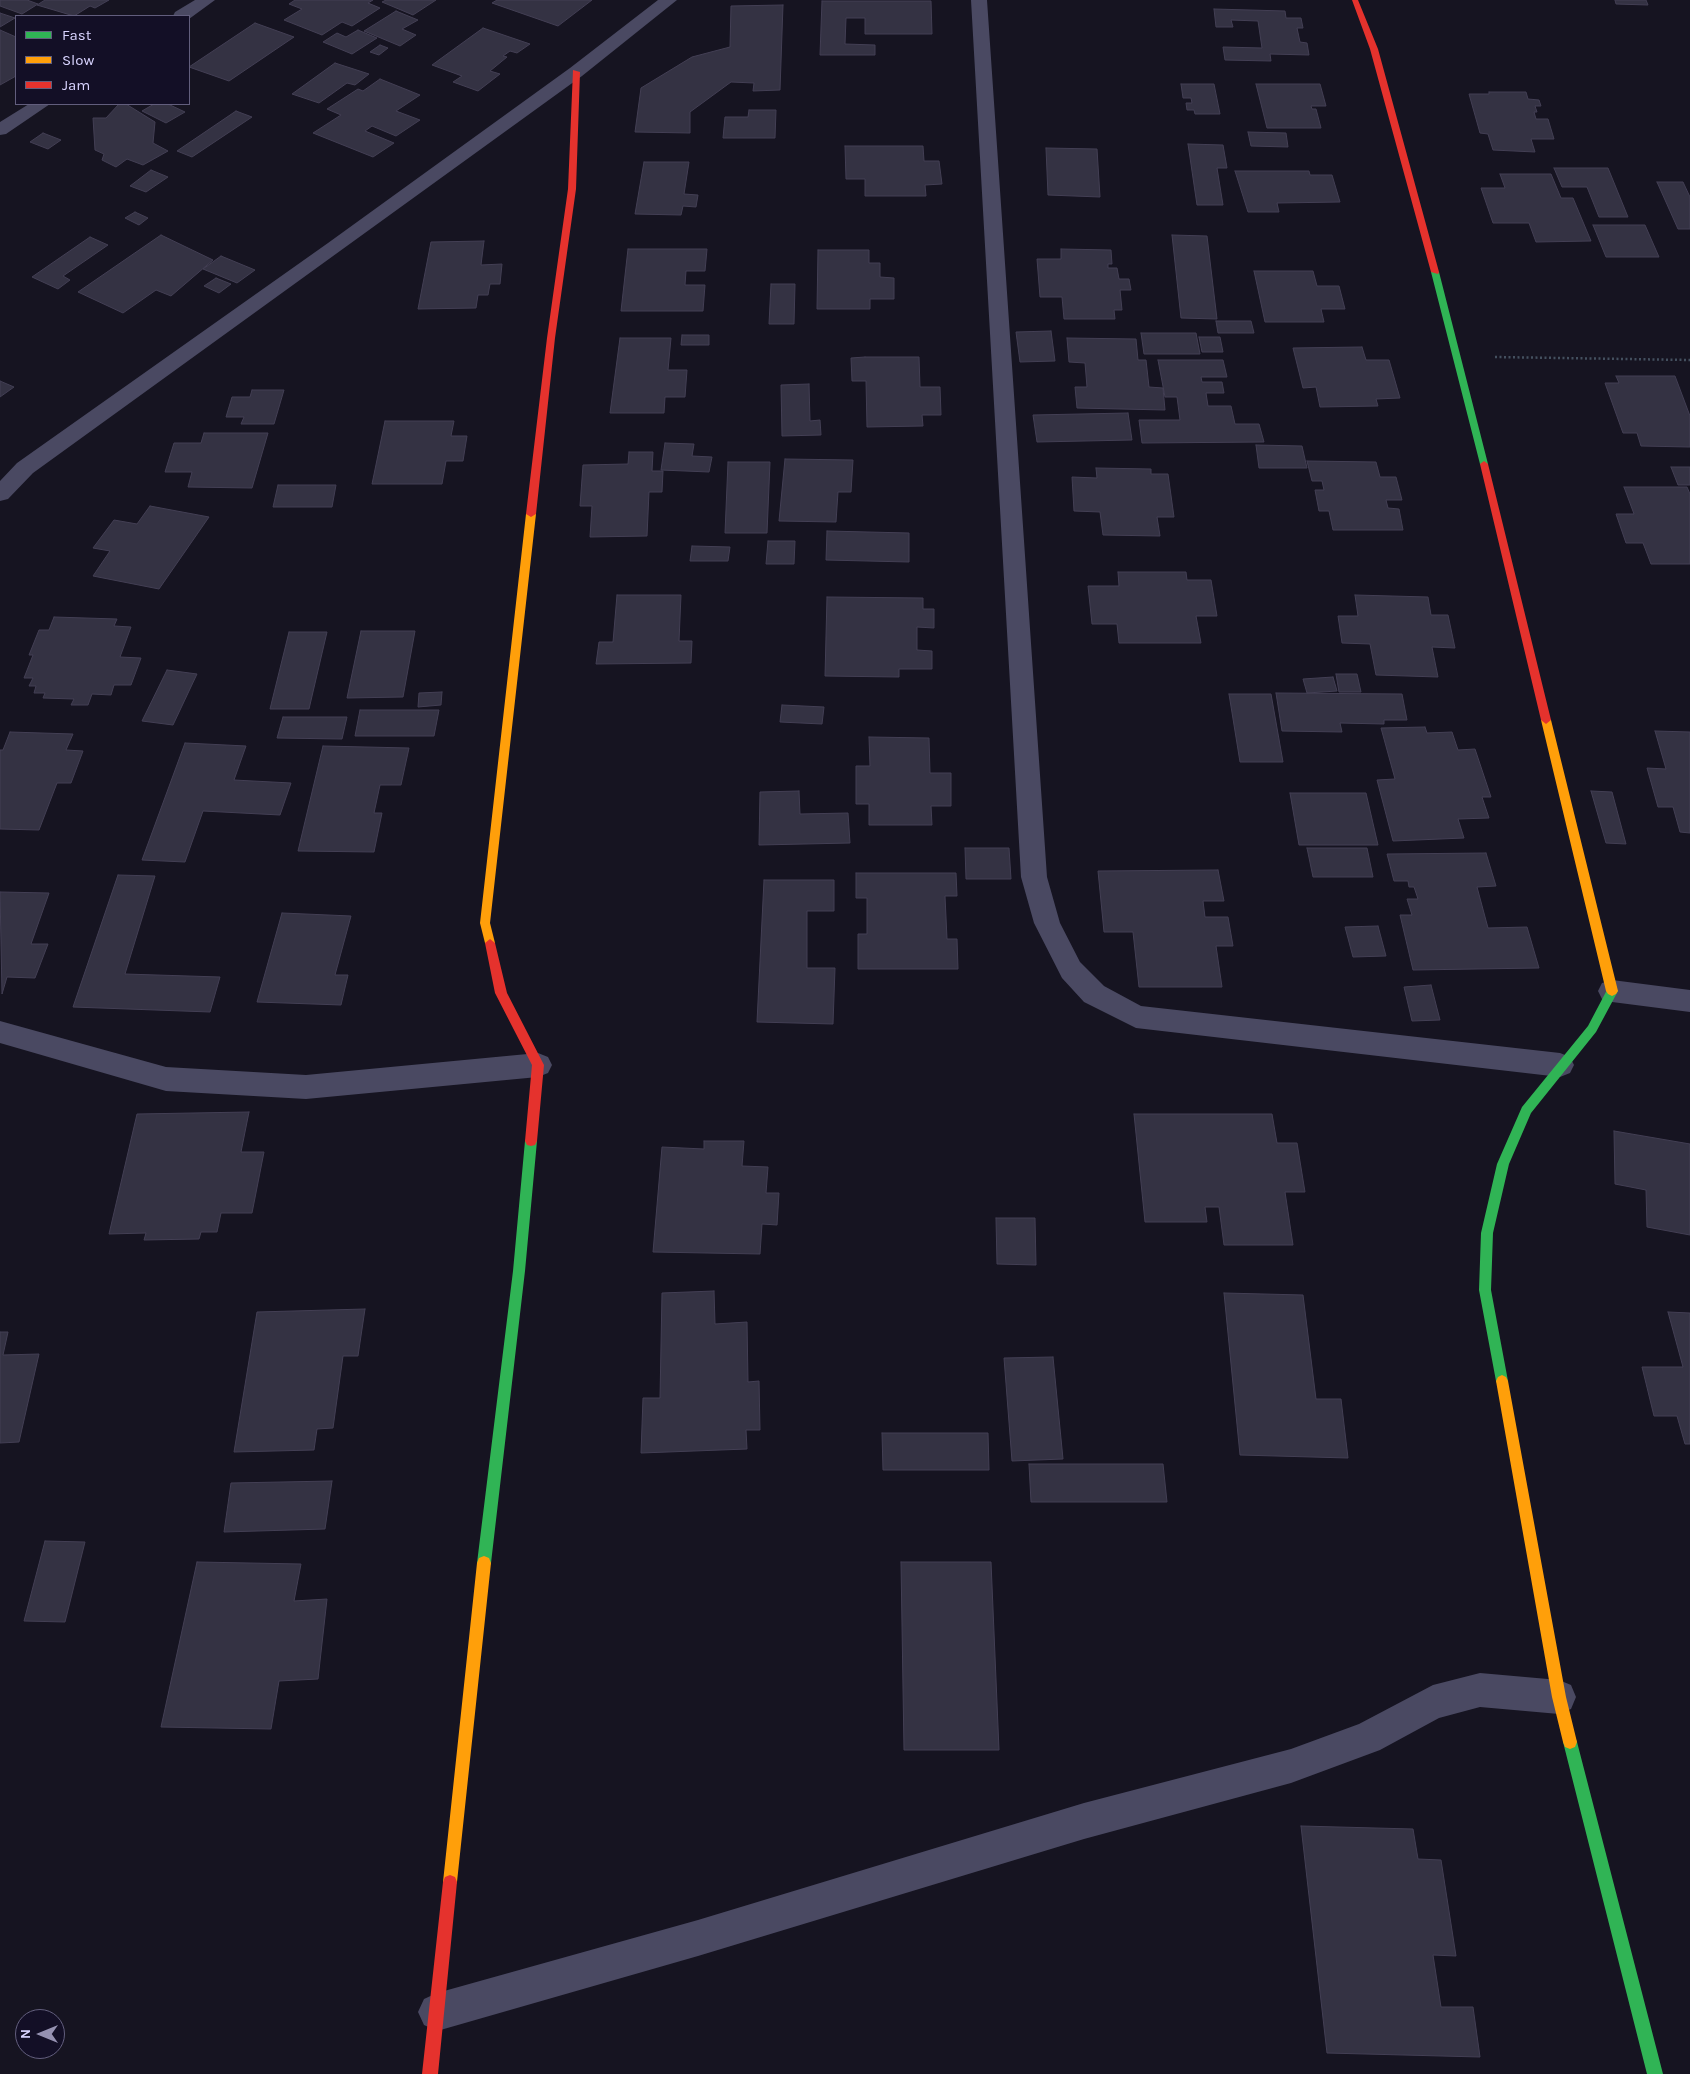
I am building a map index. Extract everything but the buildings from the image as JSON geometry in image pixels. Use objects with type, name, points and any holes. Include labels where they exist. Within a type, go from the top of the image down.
[{"type":"street","points":[[183,15],[206,0]]},
{"type":"street","points":[[0,494],[25,468],[576,72],[669,0]]},
{"type":"street","points":[[979,0],[1034,877],[1048,923],[1071,970],[1094,994],[1136,1017],[1560,1065]]},
{"type":"street","points":[[1355,0],[1374,49],[1457,354],[1612,991],[1592,1028],[1560,1065],[1526,1110],[1503,1164],[1487,1233],[1485,1290],[1559,1697],[1656,2074]]},
{"type":"street","points":[[430,2074],[491,1498],[519,1271],[538,1065],[501,993],[486,923],[551,338],[572,189],[576,72]]},
{"type":"street","points":[[0,130],[39,105]]},
{"type":"street","points":[[1612,991],[1690,1001]]},
{"type":"street","points":[[0,1032],[166,1080],[306,1087],[538,1065]]},
{"type":"street","points":[[437,2012],[698,1938],[1084,1821],[1291,1766],[1368,1738],[1433,1702],[1480,1690],[1559,1697]]},
{"type":"path","points":[[1457,354],[1528,358],[1690,360]]},
{"type":"traffic: fast","points":[[1435,272],[1484,464]]},
{"type":"traffic: fast","points":[[1502,1381],[1485,1290],[1487,1233],[1503,1164],[1526,1110],[1592,1029],[1612,991]]},
{"type":"traffic: fast","points":[[484,1563],[519,1271],[531,1141]]},
{"type":"traffic: fast","points":[[1570,1742],[1655,2074]]},
{"type":"traffic: slow","points":[[490,943],[485,923],[531,514]]},
{"type":"traffic: slow","points":[[1546,720],[1612,991]]},
{"type":"traffic: slow","points":[[1502,1381],[1559,1697],[1570,1742]]},
{"type":"traffic: slow","points":[[450,1882],[484,1563]]},
{"type":"traffic: jam","points":[[1355,0],[1374,49],[1435,272]]},
{"type":"traffic: jam","points":[[531,514],[551,338],[572,189],[576,72]]},
{"type":"traffic: jam","points":[[1484,464],[1546,720]]},
{"type":"traffic: jam","points":[[490,943],[501,993],[538,1065],[531,1141]]},
{"type":"traffic: jam","points":[[430,2074],[450,1882]]}]
